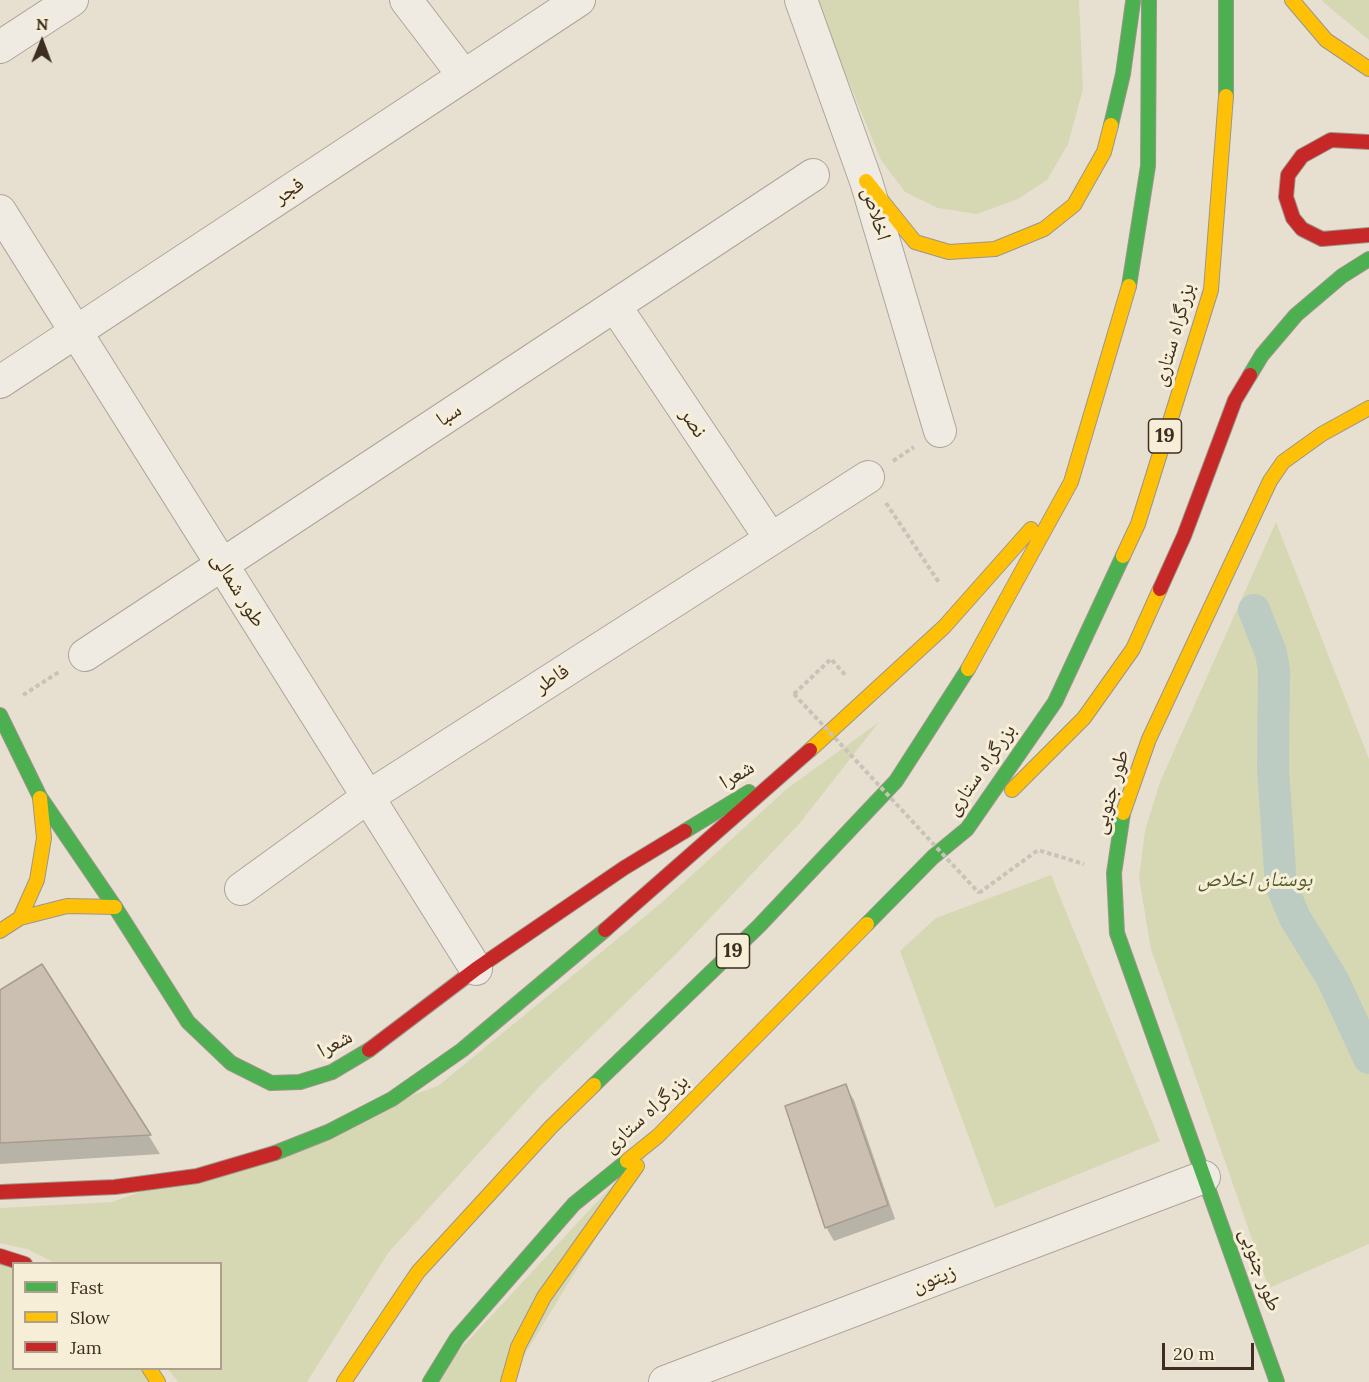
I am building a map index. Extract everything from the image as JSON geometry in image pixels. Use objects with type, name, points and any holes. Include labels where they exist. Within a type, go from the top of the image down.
[{"type":"main road","points":[[866,181],[915,242],[949,252],[995,249],[1044,229],[1074,205],[1104,152],[1122,74],[1133,0]]},
{"type":"main road","name":"19","points":[[344,1382],[426,1264],[551,1127],[759,926],[896,781],[972,663],[1071,483],[1131,279],[1148,166],[1149,0]]},
{"type":"main road","name":"بزرگراه ستاری","points":[[430,1382],[457,1338],[574,1204],[658,1136],[933,857],[968,829],[1054,702],[1138,525],[1211,290],[1226,98],[1226,0]]},
{"type":"main road","points":[[1292,0],[1326,40],[1369,69]]},
{"type":"main road","points":[[1369,142],[1331,140],[1302,156],[1288,175],[1286,197],[1293,218],[1302,229],[1322,239],[1369,235]]},
{"type":"main road","points":[[968,829],[1016,787],[1084,718],[1133,650],[1184,536],[1235,400],[1262,355],[1296,315],[1342,276],[1369,260]]},
{"type":"main road","name":"طور جنوبی","points":[[1277,1382],[1117,933],[1114,873],[1121,819],[1149,739],[1270,481],[1283,462],[1322,434],[1369,408]]},
{"type":"main road","points":[[0,1192],[115,1187],[197,1176],[273,1154],[328,1132],[392,1099],[462,1050],[528,997],[797,763],[944,627],[1071,483]]},
{"type":"main road","name":"شعرا","points":[[0,715],[40,797],[115,907],[188,1022],[231,1063],[271,1083],[300,1082],[332,1072],[371,1049],[476,969],[624,868],[797,763]]},
{"type":"main road","points":[[20,918],[37,879],[44,838],[40,797]]},
{"type":"main road","points":[[0,931],[20,918],[67,906],[115,907]]},
{"type":"main road","points":[[508,1382],[518,1347],[544,1297],[658,1136]]},
{"type":"main road","points":[[0,1256],[21,1262]]},
{"type":"street","points":[[0,47],[72,0]]},
{"type":"street","points":[[406,0],[464,76]]},
{"type":"street","name":"فجر","points":[[0,382],[579,0]]},
{"type":"street","name":"اخلاص","points":[[801,0],[866,181],[940,431]]},
{"type":"street","name":"سبا","points":[[86,655],[813,175]]},
{"type":"street","name":"طور شمالی","points":[[0,211],[476,969]]},
{"type":"street","name":"نصر","points":[[615,306],[771,539]]},
{"type":"street","name":"فاطر","points":[[241,889],[368,797],[868,477]]},
{"type":"street","name":"زیتون","points":[[665,1382],[1204,1177]]},
{"type":"path","points":[[940,431],[868,477],[944,591]]},
{"type":"path","points":[[19,697],[86,655]]},
{"type":"path","points":[[854,684],[831,659],[794,694],[979,893],[1038,849],[1114,873]]},
{"type":"green space","points":[[815,0],[1079,0],[1083,89],[1068,144],[1047,180],[1018,199],[977,214],[938,208],[905,192],[881,160]]},
{"type":"green space","points":[[1322,0],[1369,0],[1369,40],[1323,2]]},
{"type":"green space","name":"بوستان اخلاص","points":[[1276,522],[1369,759],[1369,1244],[1269,1288],[1151,949],[1139,878],[1145,831],[1160,782]]},
{"type":"green space","points":[[879,722],[799,824],[676,954],[538,1088],[388,1253],[307,1382],[178,1382],[169,1370],[222,1370],[222,1262],[53,1262],[27,1249],[0,1243],[0,1208],[112,1202],[438,1086],[660,904],[788,788]]},
{"type":"green space","points":[[1051,875],[1160,1141],[995,1208],[900,951],[936,918]]},
{"type":"green space","points":[[658,1136],[508,1382],[430,1382]]},
{"type":"green space","points":[[0,1256],[12,1263],[12,1370],[150,1370],[158,1382],[0,1382]]},
{"type":"building","points":[[42,964],[151,1135],[0,1143],[0,990]]},
{"type":"building","points":[[846,1084],[888,1205],[825,1228],[785,1106]]},
{"type":"waterway","points":[[1254,610],[1271,653],[1274,670],[1273,769],[1281,885],[1295,918],[1333,980],[1369,1058]]},
{"type":"traffic: fast","points":[[1129,286],[1148,166],[1149,0]]},
{"type":"traffic: fast","points":[[1226,0],[1226,96]]},
{"type":"traffic: fast","points":[[1111,125],[1123,74],[1133,2]]},
{"type":"traffic: fast","points":[[1250,375],[1262,355],[1296,315],[1342,276],[1369,259]]},
{"type":"traffic: fast","points":[[867,924],[933,857],[967,829],[1055,702],[1123,556]]},
{"type":"traffic: fast","points":[[594,1085],[759,926],[896,781],[968,669]]},
{"type":"traffic: fast","points":[[0,715],[40,797],[115,907],[188,1022],[231,1063],[271,1083],[300,1082],[332,1072],[369,1050]]},
{"type":"traffic: fast","points":[[685,831],[749,792]]},
{"type":"traffic: fast","points":[[1123,813],[1114,873],[1117,933],[1277,1382]]},
{"type":"traffic: fast","points":[[275,1153],[328,1132],[392,1099],[462,1050],[605,930]]},
{"type":"traffic: fast","points":[[430,1382],[457,1338],[574,1204],[627,1161]]},
{"type":"traffic: slow","points":[[1292,0],[1326,40],[1369,69]]},
{"type":"traffic: slow","points":[[1123,556],[1138,524],[1211,290],[1226,96]]},
{"type":"traffic: slow","points":[[866,181],[915,242],[949,252],[995,249],[1044,229],[1074,205],[1104,152],[1111,125]]},
{"type":"traffic: slow","points":[[968,669],[1071,482],[1129,286]]},
{"type":"traffic: slow","points":[[1123,813],[1149,739],[1270,481],[1283,462],[1322,434],[1369,408]]},
{"type":"traffic: slow","points":[[810,750],[944,627],[1031,529]]},
{"type":"traffic: slow","points":[[1012,790],[1084,718],[1133,649],[1160,589]]},
{"type":"traffic: slow","points":[[20,918],[37,880],[44,838],[40,798]]},
{"type":"traffic: slow","points":[[0,931],[20,918],[67,906],[115,907]]},
{"type":"traffic: slow","points":[[627,1161],[658,1136],[867,924]]},
{"type":"traffic: slow","points":[[344,1382],[418,1272],[551,1127],[594,1085]]},
{"type":"traffic: slow","points":[[508,1382],[518,1347],[544,1297],[637,1166]]},
{"type":"traffic: slow","points":[[150,1370],[158,1382]]},
{"type":"traffic: jam","points":[[1369,142],[1331,140],[1302,156],[1288,175],[1286,197],[1293,218],[1302,229],[1322,239],[1369,235]]},
{"type":"traffic: jam","points":[[1160,589],[1184,536],[1235,400],[1250,375]]},
{"type":"traffic: jam","points":[[605,930],[810,750]]},
{"type":"traffic: jam","points":[[369,1050],[476,969],[624,868],[685,831]]},
{"type":"traffic: jam","points":[[0,1192],[115,1187],[197,1176],[275,1153]]},
{"type":"traffic: jam","points":[[0,1256],[19,1262]]}]
